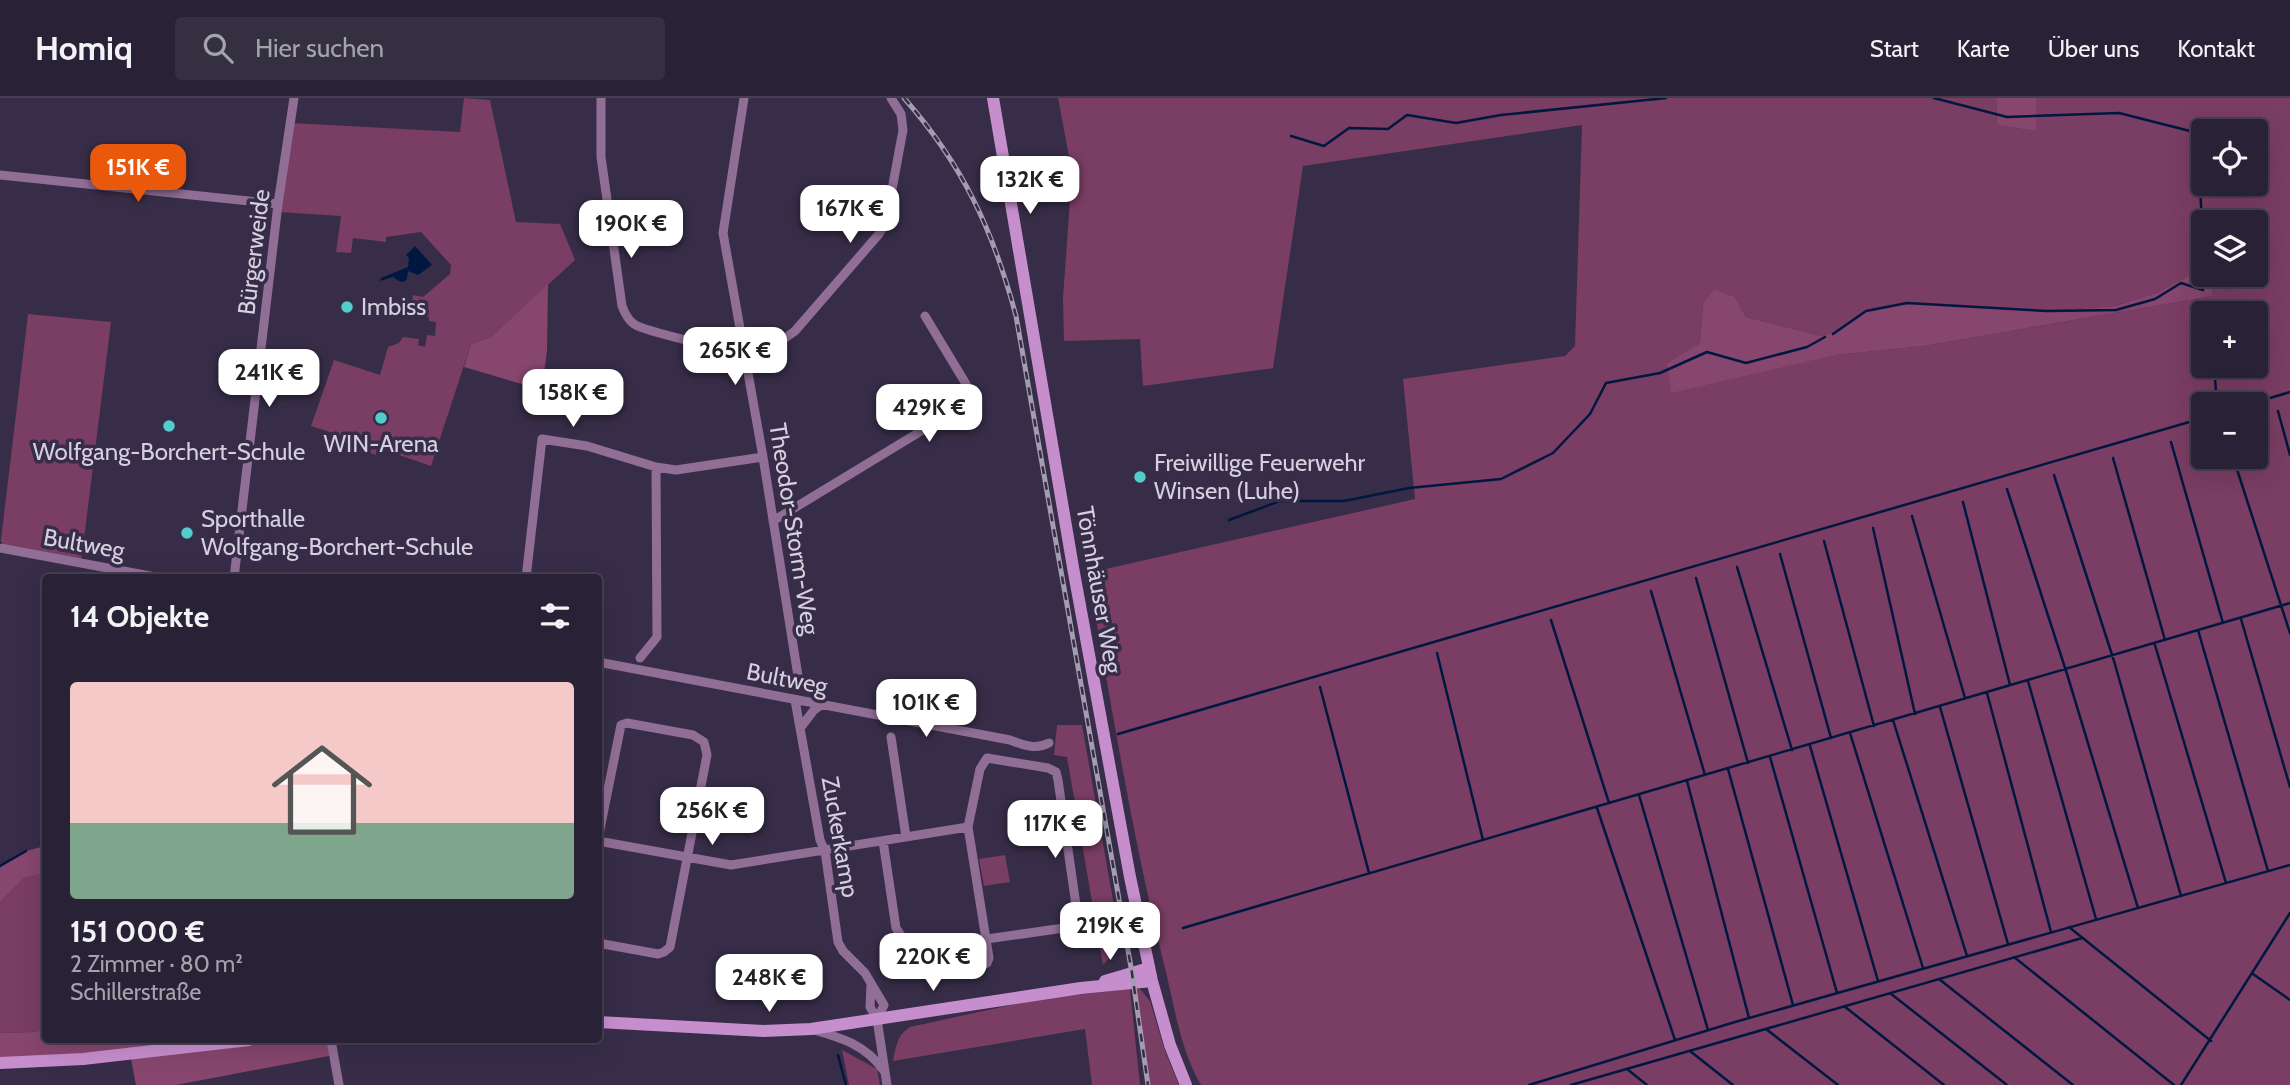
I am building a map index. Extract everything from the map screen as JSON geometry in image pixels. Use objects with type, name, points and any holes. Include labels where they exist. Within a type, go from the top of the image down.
[{"type":"main road","name":"Tönnhäuser Weg","points":[[993,98],[1074,573],[1150,974],[1170,1045],[1186,1085]]},
{"type":"main road","points":[[602,1022],[764,1031],[811,1029],[1081,988],[1150,974]]},
{"type":"main road","points":[[0,1063],[83,1059],[223,1043]]},
{"type":"street","name":"Bürgerweide","points":[[234,574],[278,204],[294,98]]},
{"type":"street","points":[[601,98],[601,158],[622,306],[628,318],[645,330],[744,352],[780,342],[795,331],[879,234],[886,222],[903,130],[901,114],[891,98]]},
{"type":"street","name":"Theodor-Storm-Weg","points":[[744,98],[723,233],[798,676]]},
{"type":"street","points":[[0,175],[278,204]]},
{"type":"street","points":[[773,521],[959,408],[966,398],[965,384],[925,316]]},
{"type":"street","points":[[526,574],[542,439],[587,446],[656,467],[690,468],[763,457]]},
{"type":"street","points":[[640,658],[657,637],[656,467]]},
{"type":"street","name":"Bultweg","points":[[0,548],[140,574]]},
{"type":"street","name":"Bultweg","points":[[602,663],[1010,740],[1028,746],[1040,747],[1049,743]]},
{"type":"street","name":"Zuckerkamp","points":[[794,700],[820,841],[825,851],[838,942],[871,985],[870,1007],[877,1019],[887,1085]]},
{"type":"street","points":[[801,727],[821,705]]},
{"type":"street","points":[[602,819],[621,724],[693,734],[704,742],[707,748],[674,939],[670,947],[657,954],[602,944]]},
{"type":"street","points":[[891,737],[906,837]]},
{"type":"street","points":[[883,841],[896,928],[905,940],[911,972],[923,974],[987,962],[990,952],[987,939],[968,827],[980,769],[987,758],[993,758],[1048,768],[1056,772],[1078,919],[1076,924],[1071,927],[987,939]]},
{"type":"street","points":[[602,841],[731,865],[968,827]]},
{"type":"street","points":[[811,1029],[849,1041],[866,1050],[885,1072]]},
{"type":"street","points":[[332,1043],[339,1085]]},
{"type":"shaded area","points":[[464,98],[490,100],[516,222],[560,224],[575,260],[491,337],[471,344],[431,466],[379,448],[376,455],[338,442],[339,435],[311,426],[334,360],[380,375],[388,347],[399,343],[403,337],[419,339],[418,345],[425,347],[427,335],[435,336],[436,322],[429,321],[429,317],[410,314],[413,295],[423,297],[450,274],[451,265],[421,232],[386,237],[386,242],[353,238],[351,253],[336,252],[341,216],[278,212],[291,123],[460,132]]},
{"type":"shaded area","points":[[1058,98],[1996,98],[1997,125],[2035,131],[2036,98],[2290,98],[2290,1085],[1201,1085],[1183,1042],[1152,916],[1088,573],[1415,499],[1403,379],[1565,356],[1575,346],[1582,125],[1303,166],[1273,368],[1143,386],[1140,339],[1064,341],[1063,298],[1072,172]]},
{"type":"shaded area","points":[[1996,98],[2036,98],[2036,131],[1997,125]]},
{"type":"shaded area","points":[[2191,270],[2191,287],[2212,287],[2213,296],[1924,346],[1835,355],[1671,393],[1667,363],[1700,343],[1703,304],[1714,290],[1735,297],[1746,317],[1822,336],[1833,333],[1866,311],[1907,303],[2047,311],[2115,306],[2159,292],[2189,275]]},
{"type":"shaded area","points":[[548,284],[547,350],[542,390],[464,367],[471,344],[491,337]]},
{"type":"shaded area","points":[[28,314],[111,322],[81,563],[0,548]]},
{"type":"shaded area","points":[[1057,725],[1082,725],[1121,945],[1103,965],[1067,757],[1054,755]]},
{"type":"shaded area","points":[[42,847],[42,874],[24,878],[0,902],[0,866],[26,851]]},
{"type":"shaded area","points":[[1005,855],[1010,882],[984,886],[979,859]]},
{"type":"shaded area","points":[[42,874],[42,1030],[0,1033],[0,902],[24,878]]},
{"type":"shaded area","points":[[1135,988],[1141,990],[1150,1001],[1165,1051],[1179,1085],[1147,1085]]},
{"type":"shaded area","points":[[1130,989],[1140,1085],[1092,1085],[1085,1029],[893,1061],[900,1038],[910,1027],[1038,999]]},
{"type":"shaded area","points":[[42,1030],[42,1043],[332,1043],[334,1055],[176,1085],[136,1085],[130,1054],[0,1063],[0,1033]]},
{"type":"shaded area","points":[[842,1050],[877,1069],[880,1085],[849,1085]]},
{"type":"water","points":[[415,246],[432,265],[418,275],[408,271],[407,279],[403,282],[393,277],[380,281],[381,278],[408,267],[409,258],[406,255]]},
{"type":"waterway","points":[[1291,136],[1324,146],[1349,128],[1388,129],[1407,115],[1456,123],[1501,115],[1666,98]]},
{"type":"waterway","points":[[1934,98],[2007,117],[2119,113],[2190,131],[2199,179],[2201,210]]},
{"type":"waterway","points":[[1833,334],[1866,311],[1907,303],[2047,311],[2116,310],[2155,299],[2181,283],[2191,286]]},
{"type":"waterway","points":[[2194,287],[2203,290],[2203,287]]},
{"type":"waterway","points":[[1229,520],[1280,501],[1344,501],[1409,488],[1501,479],[1553,453],[1590,414],[1606,383],[1660,373],[1707,352],[1746,363],[1807,347],[1825,337]]},
{"type":"waterway","points":[[2215,378],[2216,392]]},
{"type":"waterway","points":[[2268,399],[2290,392]]},
{"type":"waterway","points":[[2278,411],[2290,455]]},
{"type":"waterway","points":[[1118,734],[2191,421]]},
{"type":"waterway","points":[[2171,442],[2223,623]]},
{"type":"waterway","points":[[2113,458],[2165,640]]},
{"type":"waterway","points":[[2237,469],[2290,633]]},
{"type":"waterway","points":[[2054,475],[2114,661],[2181,896]]},
{"type":"waterway","points":[[2007,489],[2138,908]]},
{"type":"waterway","points":[[1963,502],[2010,685]]},
{"type":"waterway","points":[[1912,516],[1965,698]]},
{"type":"waterway","points":[[1873,528],[1915,714]]},
{"type":"waterway","points":[[1824,541],[1874,726]]},
{"type":"waterway","points":[[1780,554],[1831,738]]},
{"type":"waterway","points":[[1737,567],[1792,750]]},
{"type":"waterway","points":[[1696,578],[1748,763]]},
{"type":"waterway","points":[[1651,591],[1705,775]]},
{"type":"waterway","points":[[1183,928],[2290,603]]},
{"type":"waterway","points":[[2241,619],[2290,787]]},
{"type":"waterway","points":[[1551,620],[1609,803]]},
{"type":"waterway","points":[[2198,630],[2268,871]]},
{"type":"waterway","points":[[2155,645],[2226,883]]},
{"type":"waterway","points":[[1437,653],[1483,840]]},
{"type":"waterway","points":[[2028,681],[2096,919]]},
{"type":"waterway","points":[[1320,687],[1369,873]]},
{"type":"waterway","points":[[1987,693],[2051,932]]},
{"type":"waterway","points":[[1940,707],[2008,944]]},
{"type":"waterway","points":[[1893,720],[1967,956]]},
{"type":"waterway","points":[[1850,733],[1923,968]]},
{"type":"waterway","points":[[1810,746],[1878,981]]},
{"type":"waterway","points":[[1770,757],[1837,993]]},
{"type":"waterway","points":[[1728,769],[1793,1005]]},
{"type":"waterway","points":[[1687,781],[1749,1018]]},
{"type":"waterway","points":[[1639,795],[1708,1030]]},
{"type":"waterway","points":[[1597,808],[1675,1040]]},
{"type":"waterway","points":[[0,866],[26,851]]},
{"type":"waterway","points":[[1529,1085],[1735,1022],[2290,865]]},
{"type":"waterway","points":[[2181,1085],[2290,913]]},
{"type":"waterway","points":[[2069,927],[2211,1041]]},
{"type":"waterway","points":[[1571,1085],[2082,938]]},
{"type":"waterway","points":[[2014,957],[2174,1085]]},
{"type":"waterway","points":[[2253,974],[2290,1000]]},
{"type":"waterway","points":[[1939,979],[2073,1085]]},
{"type":"waterway","points":[[1890,993],[2007,1085]]},
{"type":"waterway","points":[[1844,1006],[1944,1085]]},
{"type":"waterway","points":[[1766,1029],[1838,1085]]},
{"type":"waterway","points":[[1690,1051],[1733,1085]]},
{"type":"waterway","points":[[838,1055],[846,1085]]},
{"type":"waterway","points":[[1627,1069],[1647,1085]]},
{"type":"railway","points":[[904,98],[943,148],[974,200],[997,255],[1016,316],[1132,973],[1148,1085]]},
{"type":"place","name":"Imbiss","points":[[347,307]]},
{"type":"place","name":"WIN-Arena","points":[[381,418]]},
{"type":"place","name":"Wolfgang-Borchert-Schule","points":[[169,426]]},
{"type":"place","name":"Freiwillige Feuerwehr Winsen (Luhe)","points":[[1140,477]]},
{"type":"place","name":"Sporthalle Wolfgang-Borchert-Schule","points":[[187,533]]}]
